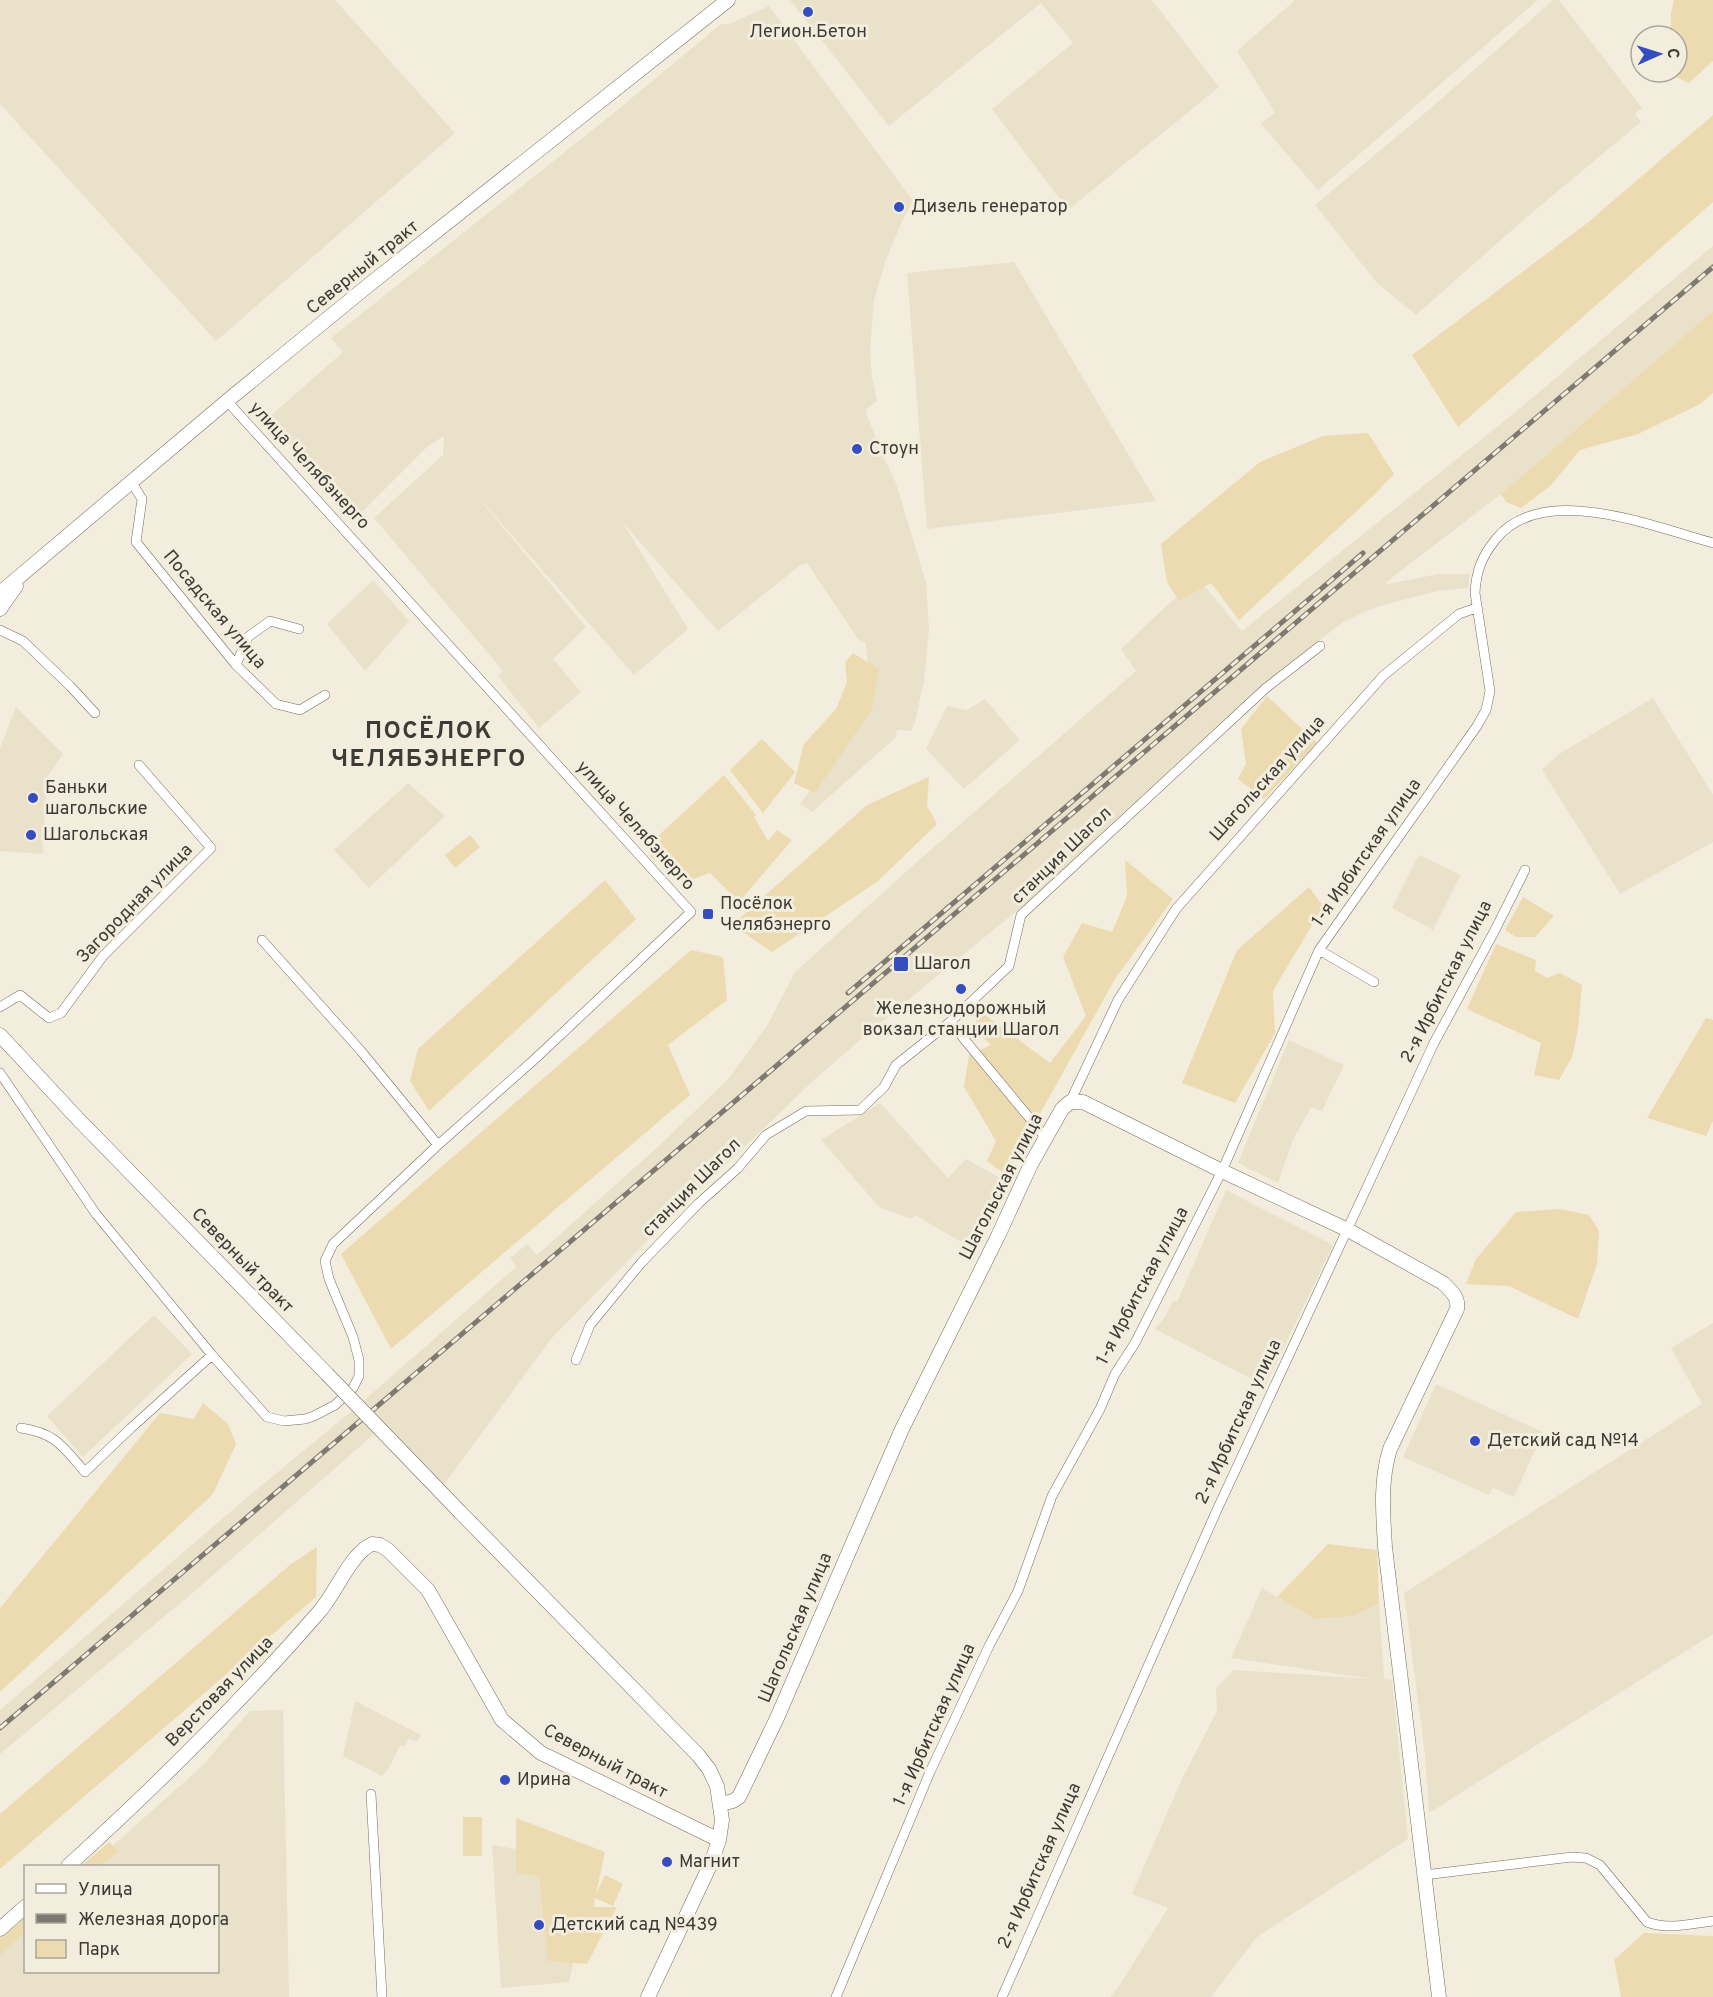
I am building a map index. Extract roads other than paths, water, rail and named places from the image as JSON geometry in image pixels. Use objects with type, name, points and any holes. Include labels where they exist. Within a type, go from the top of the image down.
[{"type":"street","name":"Северный тракт","points":[[0,593],[227,401],[370,284],[728,0]]},
{"type":"street","name":"улица Челябэнерго","points":[[212,1355],[267,1417],[284,1421],[305,1419],[324,1412],[353,1388],[359,1377],[359,1360],[325,1261],[333,1244],[691,912],[227,401]]},
{"type":"street","name":"Посадская улица","points":[[132,483],[142,500],[136,542],[236,665],[276,704],[300,710],[325,694]]},
{"type":"street","name":"1-я Ирбитская улица","points":[[836,1997],[930,1772],[1018,1590],[1052,1496],[1100,1409],[1115,1374],[1135,1343],[1222,1171],[1319,950],[1486,710],[1490,691],[1476,609],[1476,579],[1483,555],[1504,529],[1538,512],[1579,511],[1620,517],[1713,543]]},
{"type":"street","name":"Северный тракт","points":[[0,609],[26,572]]},
{"type":"street","name":"Шагольская улица","points":[[721,1804],[739,1797],[775,1724],[902,1429],[998,1236],[1031,1164],[1062,1109],[1070,1102],[1118,1000],[1176,909],[1383,676],[1460,614],[1476,609]]},
{"type":"street","points":[[236,665],[248,637],[270,621],[299,628]]},
{"type":"street","points":[[0,630],[24,641],[95,713]]},
{"type":"street","name":"станция Шагол","points":[[576,1360],[590,1324],[634,1272],[699,1203],[738,1168],[766,1135],[806,1111],[860,1110],[884,1087],[896,1065],[950,1022],[1009,966],[1021,915],[1266,687],[1320,646]]},
{"type":"street","name":"Загородная улица","points":[[0,1007],[20,995],[49,1018],[61,1013],[103,956],[211,848],[139,765]]},
{"type":"street","name":"2-я Ирбитская улица","points":[[1002,1997],[1216,1512],[1434,1043],[1525,870]]},
{"type":"street","points":[[261,940],[361,1051],[438,1145]]},
{"type":"street","points":[[1319,950],[1374,982]]},
{"type":"street","points":[[950,1022],[1046,1138]]},
{"type":"street","name":"Северный тракт","points":[[0,1035],[78,1119],[698,1755],[709,1769],[717,1786],[721,1804]]},
{"type":"street","points":[[0,1073],[96,1214],[212,1355],[85,1472],[57,1440],[44,1432],[21,1428]]},
{"type":"street","points":[[1070,1102],[1083,1102],[1348,1230],[1443,1283],[1455,1294],[1457,1309],[1390,1449],[1382,1487],[1385,1547],[1439,1997]]},
{"type":"street","name":"Верстовая улица","points":[[69,1865],[127,1812],[261,1678],[328,1603],[358,1553],[364,1547],[372,1544],[381,1545],[388,1550]]},
{"type":"street","name":"Северный тракт","points":[[388,1550],[428,1590],[502,1720],[541,1753],[718,1840]]},
{"type":"street","points":[[371,1794],[382,1997]]},
{"type":"street","points":[[648,1997],[712,1861],[722,1820],[721,1804]]},
{"type":"street","points":[[1424,1875],[1586,1857],[1600,1865],[1647,1922],[1656,1926],[1668,1926],[1713,1921]]},
{"type":"street","points":[[0,1929],[24,1908]]},
{"type":"railway","points":[[0,1728],[1713,267]]},
{"type":"railway","points":[[848,993],[1363,553]]},
{"type":"place","name":"Легион.Бетон","points":[[808,12]]},
{"type":"place","name":"Дизель генератор","points":[[899,207]]},
{"type":"place","name":"Стоун","points":[[857,449]]},
{"type":"place","name":"Баньки шагольские","points":[[33,798]]},
{"type":"place","name":"Шагольская","points":[[31,835]]},
{"type":"place","name":"Посёлок Челябэнерго","points":[[708,914]]},
{"type":"place","name":"Шагол","points":[[901,964]]},
{"type":"place","name":"Железнодорожный вокзал станции Шагол","points":[[961,989]]},
{"type":"place","name":"Детский сад №14","points":[[1475,1441]]},
{"type":"place","name":"Ирина","points":[[505,1780]]},
{"type":"place","name":"Магнит","points":[[667,1862]]},
{"type":"place","name":"Детский сад №439","points":[[539,1925]]},
{"type":"district","name":"ПОСЁЛОК ЧЕЛЯБЭНЕРГО","points":[[429,746]]}]
